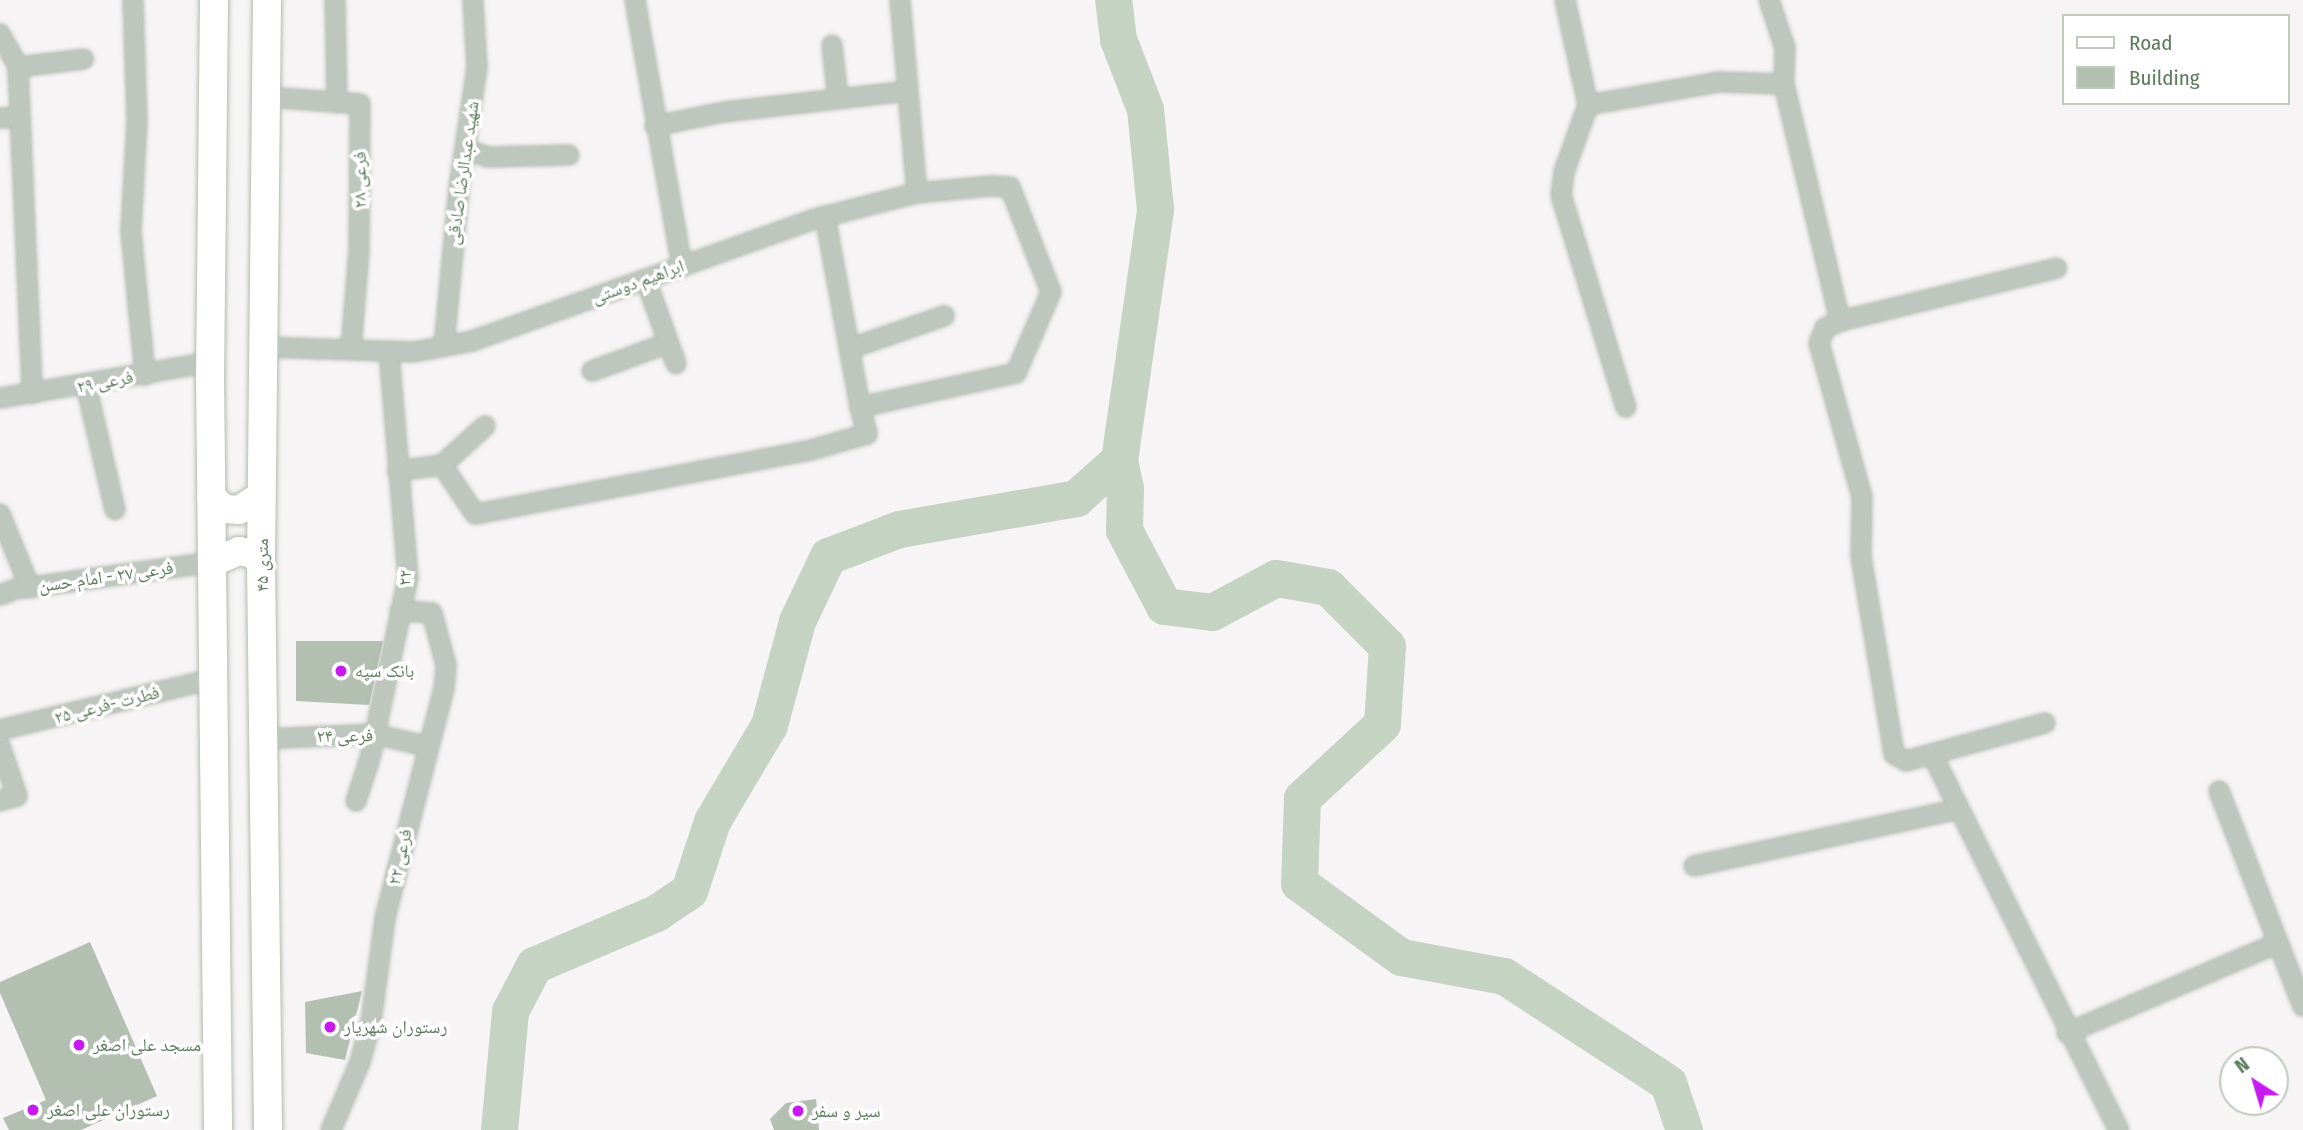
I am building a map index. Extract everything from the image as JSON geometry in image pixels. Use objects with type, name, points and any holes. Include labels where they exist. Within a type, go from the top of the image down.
[{"type":"main road","points":[[214,0],[210,362],[218,1130]]},
{"type":"main road","name":"۴۵ متری","points":[[267,0],[261,563],[268,1130]]},
{"type":"main road","points":[[211,497],[225,509],[239,510],[262,495]]},
{"type":"main road","points":[[213,562],[239,551],[253,554],[261,563]]},
{"type":"street","points":[[133,0],[137,120],[131,232],[145,375]]},
{"type":"street","points":[[335,0],[337,103]]},
{"type":"street","name":"شهید عبدالرضا صادقی","points":[[444,346],[477,68],[473,0]]},
{"type":"street","points":[[635,0],[655,126],[682,267]]},
{"type":"street","points":[[900,0],[917,193]]},
{"type":"street","points":[[1565,0],[1588,106],[1564,172],[1561,195],[1626,407]]},
{"type":"street","points":[[1769,0],[1786,48],[1784,84],[1840,321]]},
{"type":"street","points":[[0,34],[18,67],[32,394]]},
{"type":"street","points":[[832,45],[838,99]]},
{"type":"street","points":[[18,67],[84,59]]},
{"type":"street","points":[[1588,106],[1718,82],[1784,84]]},
{"type":"street","points":[[655,126],[724,111],[907,90]]},
{"type":"street","name":"فرعی ۲۸","points":[[267,97],[360,104],[359,250],[351,349]]},
{"type":"street","points":[[0,118],[20,117]]},
{"type":"street","points":[[466,149],[488,157],[569,155]]},
{"type":"street","name":"ابراهیم دوستی","points":[[262,347],[414,352],[472,341],[825,216],[917,193],[1010,187],[1051,292],[1016,373],[860,407]]},
{"type":"street","points":[[442,465],[475,514],[811,450],[867,434],[825,216]]},
{"type":"street","points":[[2045,723],[1906,761],[1894,754],[1861,556],[1862,497],[1819,343],[1825,328],[1840,321],[2057,268]]},
{"type":"street","points":[[646,280],[676,364]]},
{"type":"street","points":[[849,349],[944,316]]},
{"type":"street","points":[[592,371],[668,343]]},
{"type":"street","name":"۲۲","points":[[356,801],[374,734],[408,578],[389,351]]},
{"type":"street","name":"فرعی ۲۹","points":[[0,398],[210,362]]},
{"type":"street","points":[[86,385],[115,510]]},
{"type":"street","points":[[397,471],[442,465],[485,426]]},
{"type":"street","points":[[0,514],[30,587]]},
{"type":"street","name":"فرعی ۲۷ - امام حسن","points":[[0,595],[30,587],[213,562]]},
{"type":"street","name":"فرعی ۲۲","points":[[331,1130],[360,1062],[371,1022],[385,918],[446,665],[432,613],[400,611]]},
{"type":"street","name":"فطرت -فرعی ۲۵","points":[[0,730],[213,679]]},
{"type":"street","name":"فرعی ۲۴","points":[[263,739],[374,734],[426,746]]},
{"type":"street","points":[[0,746],[17,796],[0,801]]},
{"type":"street","points":[[1932,754],[2067,1033],[2119,1130]]},
{"type":"street","points":[[2219,791],[2303,1006]]},
{"type":"street","points":[[1694,866],[1959,809]]},
{"type":"street","points":[[2067,1033],[2278,943]]},
{"type":"building","name":"بانک سپه","points":[[296,641],[383,641],[369,705],[296,701]]},
{"type":"building","name":"مسجد علی اصغر","points":[[90,942],[157,1096],[81,1130],[9,1130],[3,1118],[46,1100],[0,993],[0,982]]},
{"type":"building","name":"رستوران شهریار","points":[[362,991],[345,1060],[306,1053],[305,1002]]},
{"type":"building","name":"سیر و سفر","points":[[816,1099],[819,1130],[774,1130],[770,1119],[786,1103]]},
{"type":"waterway","points":[[499,1130],[510,1011],[534,965],[656,913],[689,891],[712,821],[769,725],[797,621],[828,556],[899,529],[1076,498],[1119,460],[1155,209],[1145,109],[1118,39],[1113,0]]},
{"type":"waterway","points":[[1119,460],[1125,488],[1124,530],[1164,606],[1212,612],[1276,578],[1328,587],[1387,646],[1382,724],[1302,798],[1299,883],[1401,957],[1504,976],[1668,1083],[1684,1130]]},
{"type":"place","name":"بانک سپه","points":[[341,671]]},
{"type":"place","name":"رستوران شهریار","points":[[330,1027]]},
{"type":"place","name":"مسجد علی اصغر","points":[[79,1045]]},
{"type":"place","name":"رستوران علی اصغر","points":[[33,1110]]},
{"type":"place","name":"سیر و سفر","points":[[798,1111]]}]
